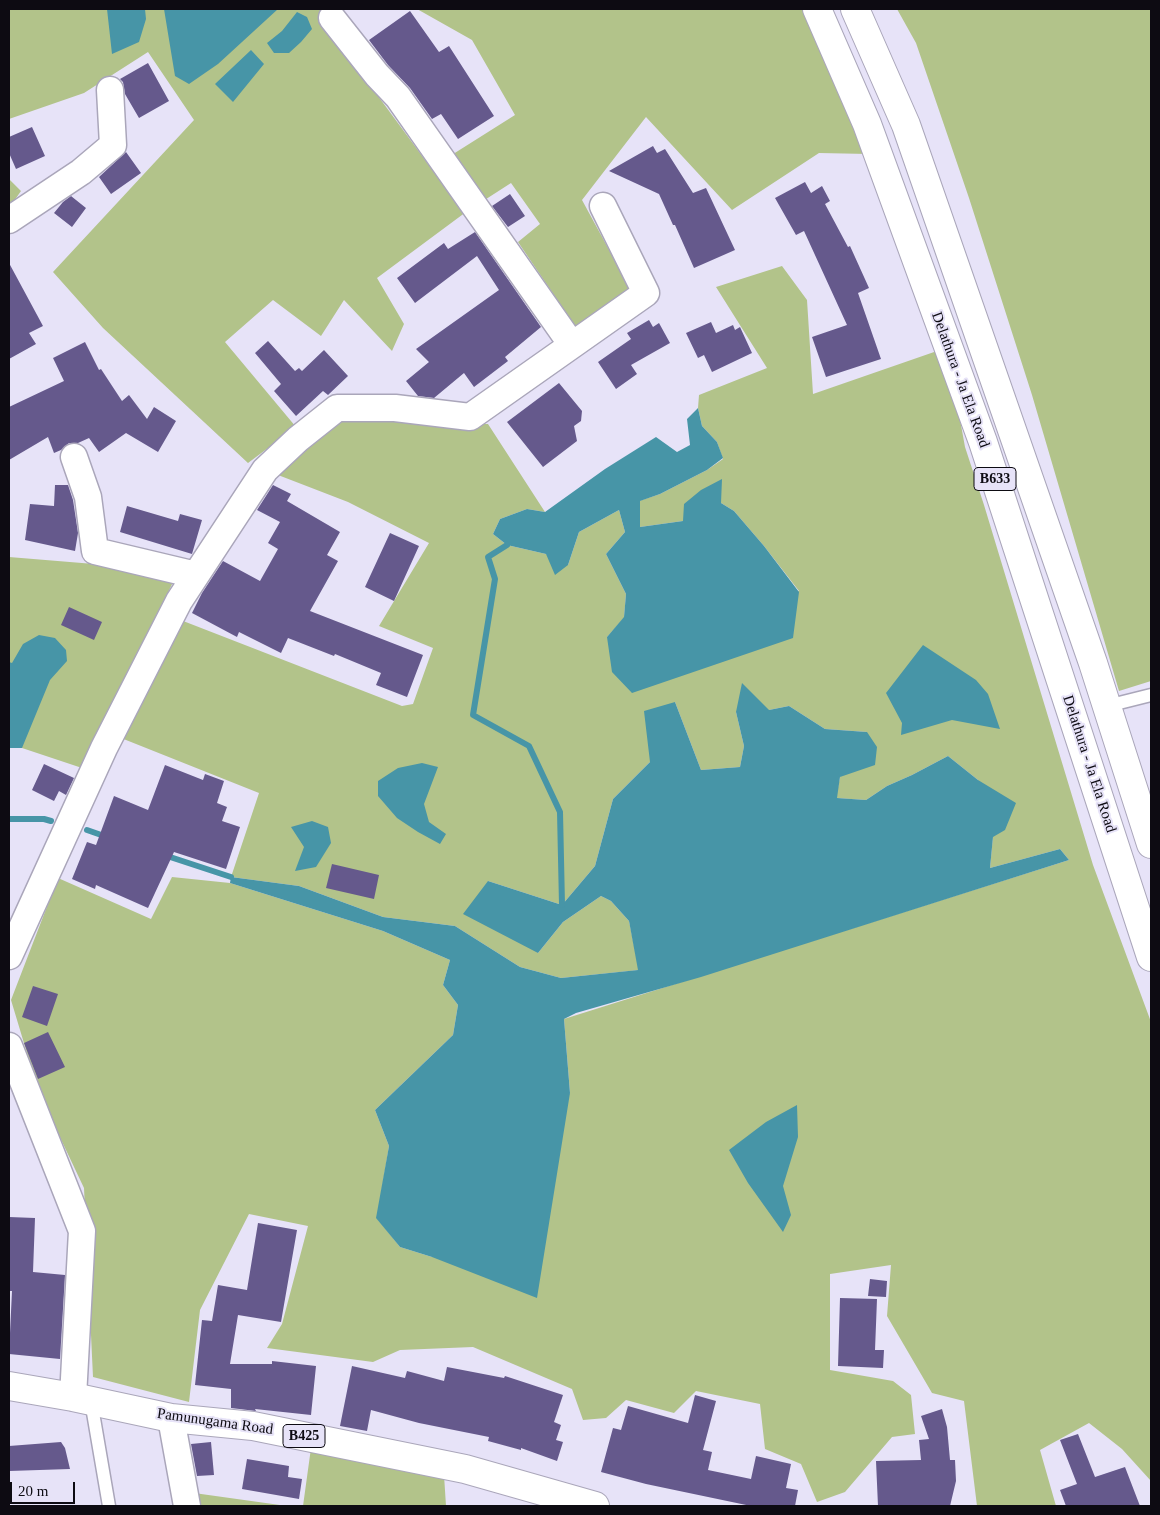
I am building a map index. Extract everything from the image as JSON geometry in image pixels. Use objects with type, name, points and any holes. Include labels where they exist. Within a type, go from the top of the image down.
[{"type":"main road","name":"Delathura - Ja Ela Road","points":[[817,9],[867,124],[983,442],[1151,957]]},
{"type":"main road","name":"B633","points":[[855,9],[906,125],[1107,706],[1151,844]]},
{"type":"main road","name":"Pamunugama Road","points":[[9,1386],[171,1418],[253,1426],[456,1467],[595,1506]]},
{"type":"street","points":[[332,18],[377,75],[398,97],[572,345]]},
{"type":"street","points":[[9,220],[81,172],[113,145],[110,90]]},
{"type":"street","points":[[9,956],[104,748],[180,601],[265,470],[298,439],[337,408],[395,408],[470,417],[646,293],[603,206]]},
{"type":"street","points":[[74,457],[88,497],[95,551],[196,575]]},
{"type":"street","points":[[9,1046],[82,1231],[82,1399]]},
{"type":"street","points":[[171,1418],[187,1506]]},
{"type":"lane","points":[[1107,706],[1151,695]]},
{"type":"lane","points":[[82,1399],[109,1506]]},
{"type":"green space","points":[[9,9],[321,9],[378,96],[431,168],[515,115],[472,40],[417,9],[804,9],[869,154],[819,153],[732,210],[646,117],[582,200],[632,292],[577,329],[518,242],[540,224],[511,183],[466,212],[377,278],[404,324],[392,351],[344,300],[321,336],[273,300],[225,342],[296,427],[248,463],[103,328],[53,272],[194,120],[148,52],[84,93],[9,119]]},
{"type":"green space","points":[[897,9],[1151,9],[1151,681],[1119,691],[1032,395],[969,198],[916,43]]},
{"type":"green space","points":[[9,179],[21,191],[9,208]]},
{"type":"green space","points":[[782,266],[807,300],[813,394],[937,351],[959,414],[965,447],[1093,865],[1151,1022],[1151,1481],[1122,1449],[1089,1423],[1040,1450],[1056,1506],[977,1506],[964,1401],[932,1393],[887,1316],[891,1265],[830,1274],[830,1370],[893,1381],[911,1395],[915,1434],[892,1437],[845,1492],[817,1502],[801,1464],[765,1449],[760,1404],[696,1391],[674,1413],[626,1400],[606,1418],[583,1420],[572,1389],[473,1347],[400,1350],[373,1362],[267,1348],[282,1324],[308,1226],[249,1214],[200,1310],[189,1402],[93,1377],[84,1188],[39,1093],[11,1000],[58,878],[151,919],[172,877],[230,883],[383,931],[450,960],[443,985],[458,1005],[453,1035],[375,1110],[389,1146],[377,1218],[400,1247],[432,1257],[570,1093],[564,1019],[1069,860],[1060,849],[990,868],[993,836],[978,780],[948,756],[887,786],[866,800],[836,798],[840,777],[867,732],[825,729],[789,706],[769,710],[736,712],[744,746],[740,767],[701,770],[675,702],[650,762],[613,799],[595,866],[562,905],[488,881],[538,953],[563,922],[601,896],[611,901],[629,921],[639,970],[561,978],[520,967],[455,926],[383,917],[299,886],[231,877],[259,793],[121,738],[178,619],[402,706],[413,704],[433,648],[379,626],[429,543],[348,502],[278,475],[332,420],[345,418],[422,424],[488,424],[545,512],[527,509],[500,519],[493,534],[507,545],[546,554],[568,565],[579,532],[619,510],[625,532],[606,554],[626,594],[624,618],[607,637],[799,591],[734,511],[721,503],[683,521],[640,527],[639,501],[660,494],[707,470],[723,459],[717,442],[702,426],[698,408],[699,395],[767,368],[716,287]]},
{"type":"green space","points":[[9,557],[94,564],[173,582],[85,769],[22,748],[9,748]]},
{"type":"green space","points":[[311,1448],[444,1475],[446,1506],[303,1506]]},
{"type":"green space","points":[[194,1493],[287,1506],[197,1506]]},
{"type":"water","points":[[107,9],[145,9],[146,19],[139,42],[112,54]]},
{"type":"water","points":[[164,9],[278,9],[218,64],[189,84],[175,76]]},
{"type":"water","points":[[297,12],[307,17],[312,29],[289,53],[274,53],[267,43],[282,31]]},
{"type":"water","points":[[251,50],[264,64],[233,102],[215,84]]},
{"type":"water","points":[[698,408],[702,426],[717,442],[723,458],[707,470],[660,494],[640,501],[640,527],[683,521],[684,504],[701,490],[722,479],[721,503],[734,511],[799,592],[793,638],[632,693],[612,672],[607,637],[624,617],[626,594],[606,554],[625,532],[619,510],[579,532],[568,565],[555,575],[546,554],[507,545],[493,534],[500,519],[527,509],[545,512],[605,469],[656,437],[677,452],[690,445],[687,419]]},
{"type":"water","points":[[39,635],[55,638],[66,650],[67,661],[50,680],[22,748],[9,748],[9,662],[12,663],[23,644]]},
{"type":"water","points":[[923,645],[976,680],[988,694],[1000,729],[952,720],[901,735],[902,723],[886,693]]},
{"type":"water","points":[[742,683],[769,710],[789,706],[825,729],[867,732],[877,747],[875,765],[840,777],[837,798],[866,800],[887,786],[948,756],[978,780],[1016,803],[1005,830],[993,837],[990,868],[1060,849],[1069,860],[701,977],[576,1013],[564,1019],[570,1093],[537,1298],[432,1257],[400,1247],[376,1218],[389,1146],[375,1110],[453,1035],[458,1005],[443,985],[450,960],[383,931],[230,883],[231,877],[299,886],[383,917],[455,926],[520,967],[561,978],[638,970],[629,921],[611,901],[601,896],[563,922],[538,953],[463,914],[488,881],[562,905],[595,866],[613,799],[650,762],[644,711],[675,702],[701,770],[740,767],[744,746],[736,712]]},
{"type":"water","points":[[422,763],[438,767],[424,804],[429,822],[446,834],[440,844],[397,818],[378,796],[378,781],[398,768]]},
{"type":"water","points":[[312,821],[328,827],[331,843],[316,867],[295,871],[304,847],[291,827]]},
{"type":"water","points":[[797,1105],[798,1137],[783,1186],[791,1215],[783,1232],[748,1183],[729,1150],[766,1122]]},
{"type":"building","points":[[410,11],[439,52],[449,46],[494,116],[458,139],[441,114],[432,119],[410,88],[388,65],[369,40]]},
{"type":"building","points":[[148,63],[169,101],[139,118],[125,94],[123,82],[120,79]]},
{"type":"building","points":[[32,127],[45,156],[16,169],[9,153],[9,137]]},
{"type":"building","points":[[653,146],[657,153],[665,149],[693,193],[706,188],[735,250],[694,268],[659,194],[609,171]]},
{"type":"building","points":[[126,152],[141,173],[111,194],[99,177]]},
{"type":"building","points":[[805,182],[811,193],[822,186],[830,201],[825,204],[848,247],[850,246],[869,288],[858,293],[881,359],[826,377],[812,337],[847,325],[804,231],[796,235],[775,198]]},
{"type":"building","points":[[510,194],[525,216],[508,227],[492,206]]},
{"type":"building","points":[[71,196],[86,208],[72,227],[54,213]]},
{"type":"building","points":[[475,232],[541,327],[505,357],[508,361],[474,387],[464,373],[434,398],[418,396],[406,381],[429,362],[416,349],[499,290],[477,256],[415,303],[397,278],[444,243],[448,249]]},
{"type":"building","points":[[9,263],[43,326],[29,333],[36,344],[9,359]]},
{"type":"building","points":[[649,320],[653,327],[659,323],[670,343],[631,365],[637,374],[616,389],[598,362],[631,339],[627,333]]},
{"type":"building","points":[[711,322],[716,333],[733,325],[735,330],[740,327],[752,353],[712,372],[704,355],[698,358],[686,333]]},
{"type":"building","points":[[268,341],[295,371],[299,368],[302,371],[324,350],[348,376],[328,395],[323,391],[296,416],[274,391],[281,384],[255,353]]},
{"type":"building","points":[[85,342],[99,370],[101,369],[122,401],[129,395],[147,419],[154,407],[176,421],[158,452],[126,433],[99,452],[89,438],[78,443],[69,443],[54,453],[48,437],[9,460],[9,407],[64,381],[53,358]]},
{"type":"building","points":[[559,383],[582,411],[581,421],[574,426],[577,441],[543,467],[507,422]]},
{"type":"building","points":[[55,485],[68,485],[73,500],[78,533],[75,551],[25,540],[30,504],[54,506]]},
{"type":"building","points":[[273,485],[291,494],[287,501],[340,532],[327,555],[338,561],[310,611],[423,655],[407,697],[376,685],[381,673],[335,654],[334,656],[288,638],[281,653],[239,632],[237,637],[192,613],[202,593],[223,561],[260,581],[278,549],[268,543],[280,522],[257,510]]},
{"type":"building","points":[[127,506],[178,521],[180,514],[202,520],[192,554],[120,532]]},
{"type":"building","points":[[390,533],[419,546],[394,601],[365,587]]},
{"type":"building","points":[[69,607],[102,622],[94,640],[61,625]]},
{"type":"building","points":[[44,764],[74,778],[66,795],[59,791],[54,801],[32,790]]},
{"type":"building","points":[[165,765],[203,780],[205,774],[224,781],[217,803],[227,807],[222,821],[240,827],[226,869],[174,852],[148,908],[96,885],[95,889],[72,879],[87,842],[96,845],[114,796],[148,810]]},
{"type":"building","points":[[332,864],[379,875],[374,899],[326,888]]},
{"type":"building","points":[[33,986],[58,994],[47,1026],[22,1017]]},
{"type":"building","points":[[48,1032],[65,1067],[38,1079],[24,1043]]},
{"type":"building","points":[[9,1217],[35,1218],[33,1272],[65,1275],[60,1359],[9,1354],[12,1291],[9,1291]]},
{"type":"building","points":[[258,1223],[297,1230],[281,1322],[238,1315],[230,1364],[272,1364],[272,1361],[316,1366],[311,1415],[231,1408],[231,1389],[195,1385],[202,1320],[212,1321],[218,1285],[247,1290]]},
{"type":"building","points":[[870,1279],[887,1281],[886,1297],[868,1296]]},
{"type":"building","points":[[840,1298],[877,1299],[875,1350],[884,1350],[883,1368],[838,1366]]},
{"type":"building","points":[[352,1366],[405,1378],[407,1371],[444,1381],[447,1367],[504,1378],[505,1376],[563,1395],[554,1422],[561,1425],[556,1440],[563,1442],[557,1461],[521,1448],[521,1450],[488,1441],[489,1437],[419,1423],[371,1410],[367,1431],[340,1426]]},
{"type":"building","points":[[695,1395],[716,1401],[703,1450],[712,1452],[708,1470],[751,1479],[756,1456],[791,1464],[786,1488],[798,1490],[795,1506],[751,1506],[646,1484],[601,1472],[613,1428],[621,1430],[628,1406],[688,1423]]},
{"type":"building","points":[[942,1409],[947,1427],[950,1460],[955,1460],[956,1481],[950,1506],[878,1506],[876,1461],[921,1460],[919,1440],[929,1439],[921,1416]]},
{"type":"building","points":[[1078,1434],[1095,1477],[1125,1467],[1140,1506],[1066,1506],[1060,1490],[1077,1484],[1060,1440]]},
{"type":"building","points":[[61,1442],[65,1448],[70,1469],[9,1471],[9,1446]]},
{"type":"building","points":[[211,1442],[214,1475],[197,1476],[191,1444]]},
{"type":"building","points":[[247,1459],[289,1466],[288,1477],[302,1479],[299,1499],[242,1489]]},
{"type":"waterway","points":[[507,545],[488,557],[495,579],[473,715],[529,746],[560,812],[562,905]]},
{"type":"waterway","points":[[9,819],[44,819],[51,821]]},
{"type":"waterway","points":[[87,830],[107,837]]},
{"type":"waterway","points":[[164,855],[231,877]]}]
